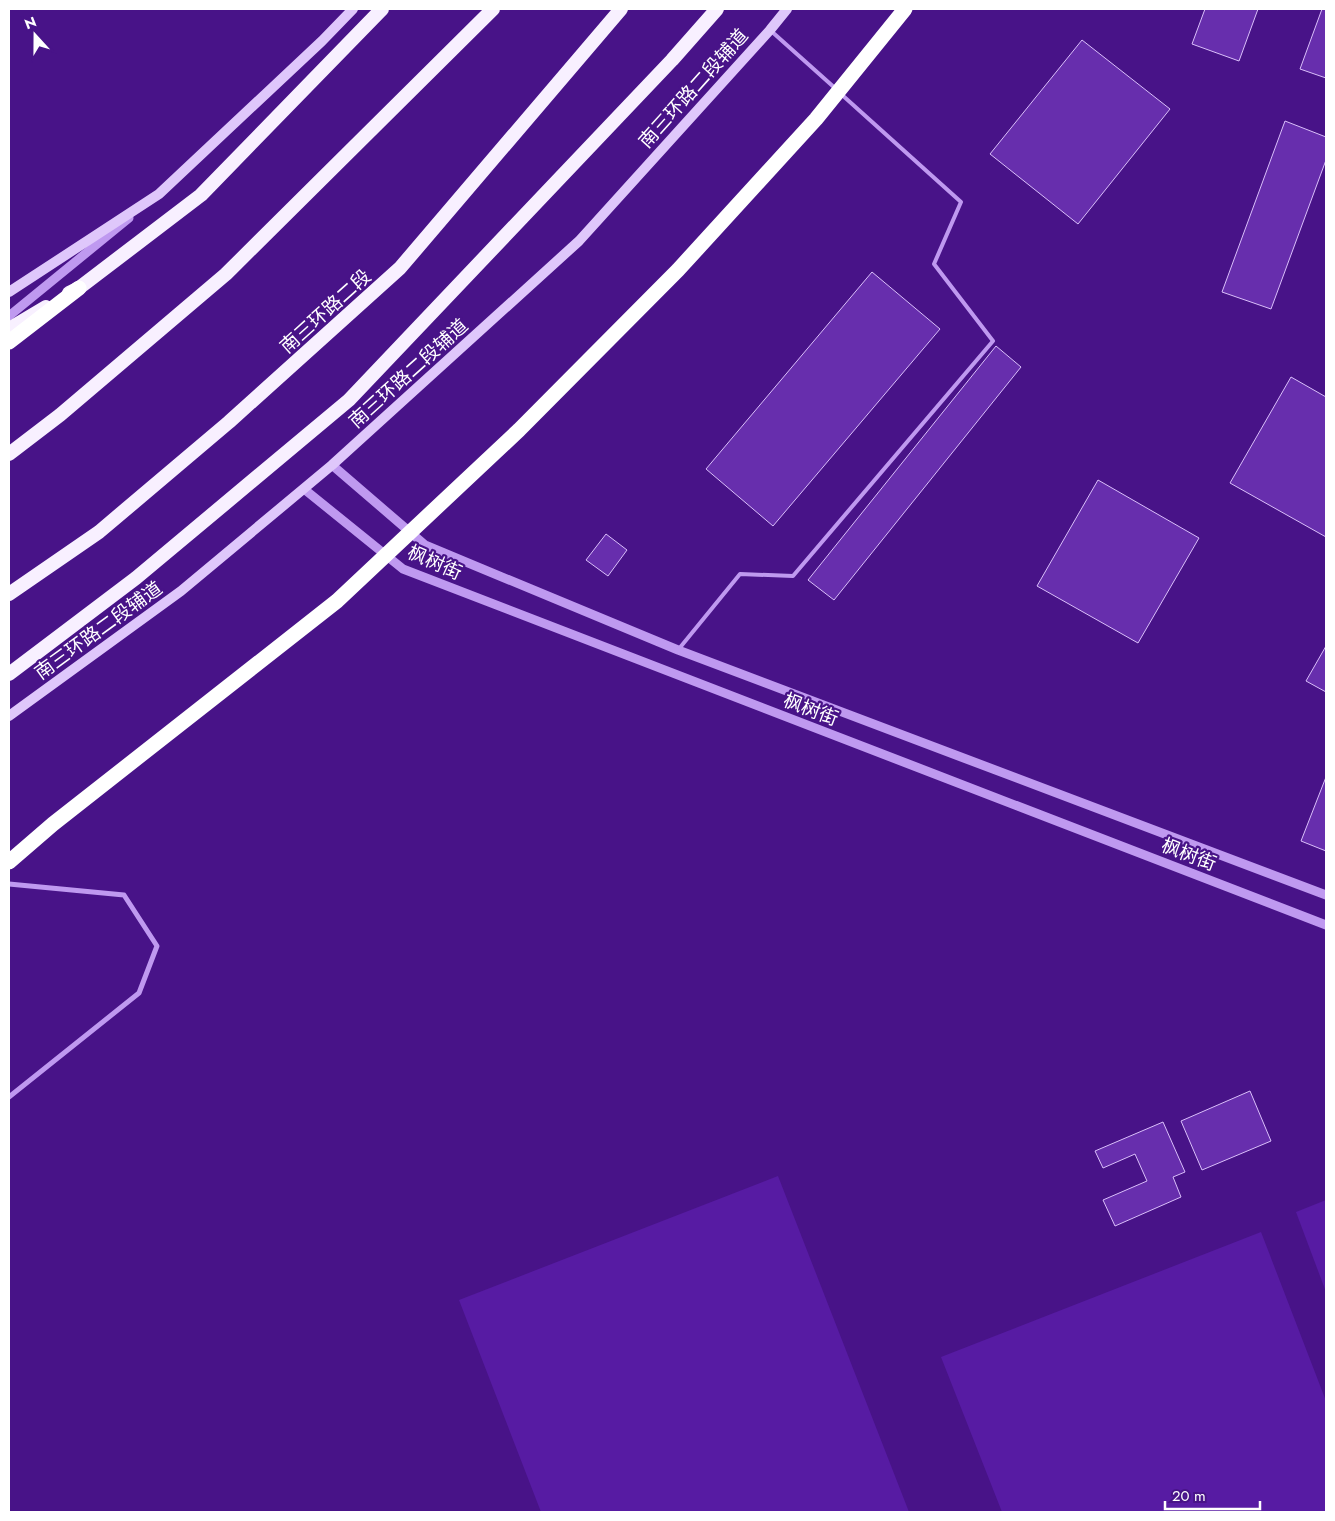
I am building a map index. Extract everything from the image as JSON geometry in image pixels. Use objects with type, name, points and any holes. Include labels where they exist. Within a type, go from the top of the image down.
[{"type":"highway","points":[[9,342],[201,195],[382,9]]},
{"type":"highway","points":[[9,454],[60,415],[226,274],[493,9]]},
{"type":"highway","name":"南三环路二段","points":[[9,594],[99,532],[229,422],[400,268],[621,9]]},
{"type":"highway","points":[[9,674],[136,578],[349,400],[672,60],[717,9]]},
{"type":"highway","points":[[9,862],[60,818],[337,601],[519,430],[678,270],[816,119],[905,9]]},
{"type":"highway","points":[[9,329],[79,288]]},
{"type":"main road","points":[[9,292],[159,194],[322,41],[353,9]]},
{"type":"main road","name":"南三环路二段辅道","points":[[9,716],[181,591],[304,489],[579,241],[787,9]]},
{"type":"street","points":[[9,316],[159,194]]},
{"type":"street","name":"枫树街","points":[[332,465],[425,545],[678,650],[1326,896]]},
{"type":"street","name":"枫树街","points":[[304,489],[403,569],[1326,925]]},
{"type":"street","points":[[9,884],[124,895],[157,946],[139,993],[9,1097]]},
{"type":"lane","points":[[678,650],[740,574],[793,576],[993,341],[934,264],[960,202],[770,30]]},
{"type":"shaded area","points":[[778,1176],[909,1512],[541,1512],[459,1300]]},
{"type":"shaded area","points":[[1326,1200],[1326,1292],[1296,1212]]},
{"type":"shaded area","points":[[1261,1232],[1326,1401],[1326,1512],[1002,1512],[941,1357]]},
{"type":"building","points":[[1205,9],[1258,9],[1239,61],[1192,44]]},
{"type":"building","points":[[1322,9],[1326,9],[1326,78],[1300,69]]},
{"type":"building","points":[[1082,40],[1170,109],[1078,224],[990,154]]},
{"type":"building","points":[[1285,121],[1326,137],[1326,160],[1271,309],[1222,292]]},
{"type":"building","points":[[872,272],[940,329],[773,526],[706,469]]},
{"type":"building","points":[[996,346],[1021,367],[834,600],[808,580]]},
{"type":"building","points":[[1291,377],[1326,397],[1326,537],[1230,483]]},
{"type":"building","points":[[1098,480],[1199,538],[1138,643],[1037,586]]},
{"type":"building","points":[[606,534],[627,550],[608,576],[586,560]]},
{"type":"building","points":[[1326,646],[1326,692],[1306,681]]},
{"type":"building","points":[[1326,777],[1326,851],[1301,841]]},
{"type":"building","points":[[1250,1091],[1271,1141],[1202,1170],[1181,1121]]},
{"type":"building","points":[[1163,1122],[1185,1172],[1173,1177],[1181,1197],[1115,1226],[1103,1200],[1147,1181],[1135,1154],[1103,1168],[1095,1151]]}]
